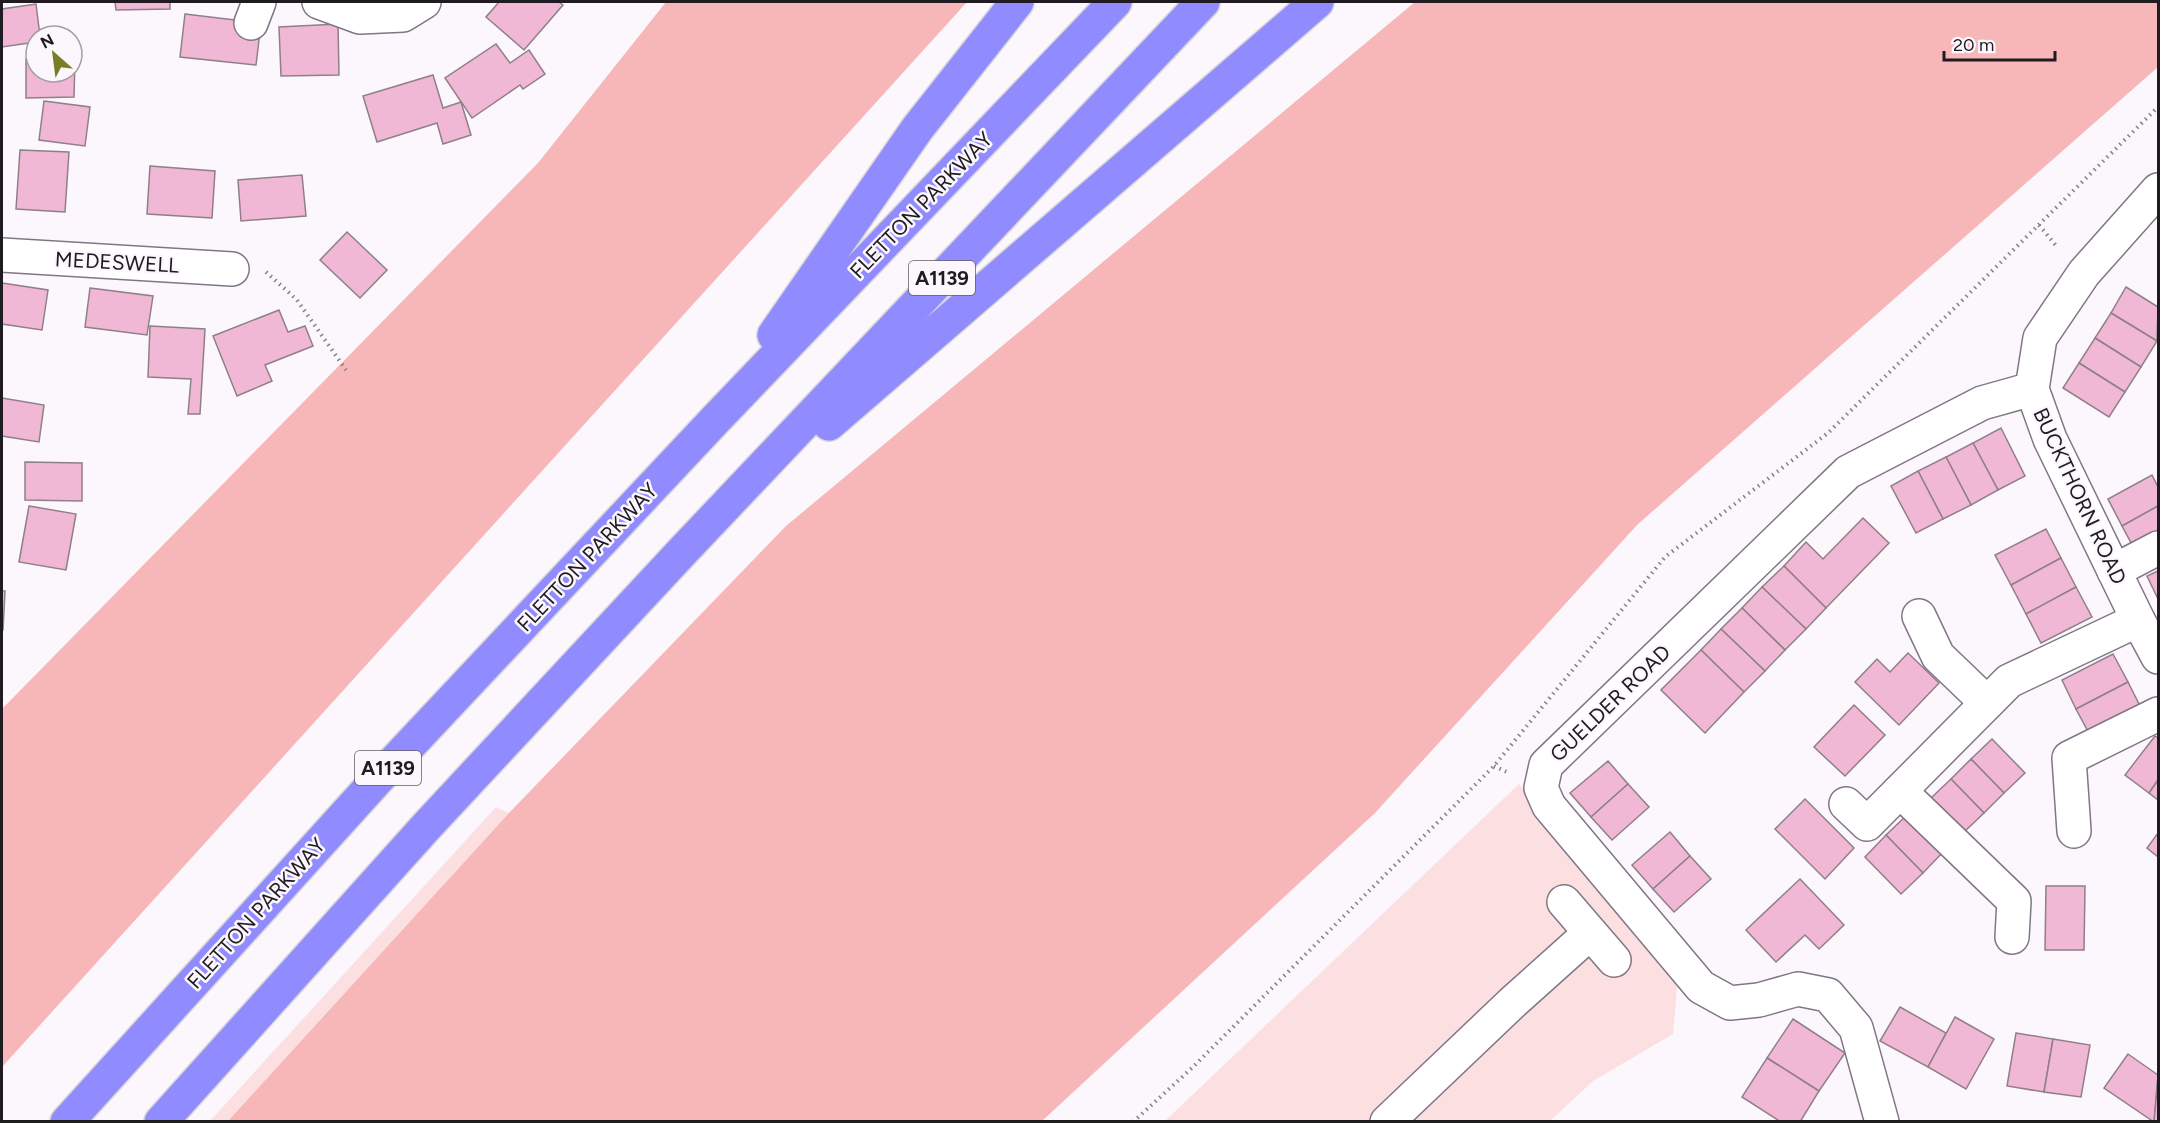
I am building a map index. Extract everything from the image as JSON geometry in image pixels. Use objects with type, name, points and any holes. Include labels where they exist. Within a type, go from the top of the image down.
[{"type":"highway","points":[[715,420],[917,129],[1017,2]]},
{"type":"highway","name":"FLETTON PARKWAY","points":[[67,1122],[375,782],[715,420],[1115,2]]},
{"type":"highway","name":"A1139","points":[[161,1122],[417,837],[1203,2]]},
{"type":"highway","points":[[680,555],[1317,2]]},
{"type":"street","points":[[319,2],[360,17],[403,15],[424,2]]},
{"type":"street","name":"BUCKTHORN ROAD","points":[[2158,190],[2084,273],[2040,338],[2031,389],[2050,439],[2158,657]]},
{"type":"street","name":"MEDESWELL","points":[[2,255],[232,269]]},
{"type":"street","name":"GUELDER ROAD","points":[[1882,1122],[1856,1028],[1828,995],[1798,989],[1759,1000],[1730,1003],[1701,987],[1550,806],[1541,788],[1546,765],[1848,472],[1982,403],[2031,389]]},
{"type":"street","points":[[2114,571],[2158,548]]},
{"type":"street","points":[[1919,616],[1938,656],[1987,703]]},
{"type":"street","points":[[1846,804],[1867,824],[2009,681],[2138,620]]},
{"type":"street","points":[[2074,831],[2069,758],[2158,714]]},
{"type":"street","points":[[1900,791],[2014,901],[2012,937]]},
{"type":"street","points":[[1564,902],[1614,960]]},
{"type":"street","points":[[1387,1122],[1513,1002],[1590,933]]},
{"type":"path","points":[[1133,1122],[1193,1067],[1494,766],[1665,557],[1828,433],[2158,108]]},
{"type":"path","points":[[232,269],[266,272],[297,300],[346,370]]},
{"type":"shaded area","points":[[666,2],[967,2],[2,1067],[2,709],[538,163]]},
{"type":"shaded area","points":[[1415,2],[2158,2],[2158,67],[1637,525],[1375,813],[1042,1121],[228,1121],[509,813],[786,526]]},
{"type":"shaded area","points":[[1519,784],[1678,977],[1673,1034],[1593,1081],[1550,1121],[1164,1122]]},
{"type":"shaded area","points":[[496,807],[509,813],[228,1121],[209,1122]]},
{"type":"building","points":[[115,2],[170,2],[170,9],[116,10]]},
{"type":"building","points":[[499,2],[559,2],[563,5],[524,50],[486,17]]},
{"type":"building","points":[[36,4],[38,24],[24,24],[24,44],[2,47],[2,9]]},
{"type":"building","points":[[185,14],[261,23],[256,65],[180,57]]},
{"type":"building","points":[[338,24],[339,75],[281,76],[279,27]]},
{"type":"building","points":[[496,44],[510,63],[529,50],[545,74],[523,89],[520,85],[472,118],[445,78]]},
{"type":"building","points":[[433,75],[443,108],[461,102],[471,135],[443,144],[437,123],[377,142],[363,96]]},
{"type":"building","points":[[26,84],[74,84],[74,97],[26,98]]},
{"type":"building","points":[[44,101],[90,107],[85,146],[39,140]]},
{"type":"building","points":[[20,150],[69,152],[65,212],[16,209]]},
{"type":"building","points":[[150,166],[215,171],[212,218],[147,214]]},
{"type":"building","points":[[302,175],[306,216],[241,221],[238,180]]},
{"type":"building","points":[[347,232],[387,270],[360,298],[320,260]]},
{"type":"building","points":[[2,283],[48,290],[42,330],[2,324]]},
{"type":"building","points":[[2126,287],[2158,307],[2157,341],[2111,313]]},
{"type":"building","points":[[90,288],[153,296],[147,335],[85,327]]},
{"type":"building","points":[[279,310],[288,332],[305,326],[313,346],[265,365],[272,381],[237,396],[213,336]]},
{"type":"building","points":[[2111,313],[2157,341],[2141,367],[2095,338]]},
{"type":"building","points":[[150,326],[205,329],[200,414],[188,414],[191,379],[148,377]]},
{"type":"building","points":[[2095,338],[2141,367],[2125,392],[2079,363]]},
{"type":"building","points":[[2079,363],[2125,392],[2109,417],[2063,388]]},
{"type":"building","points":[[2,398],[44,405],[39,442],[2,436]]},
{"type":"building","points":[[2001,428],[2025,476],[1998,490],[1973,443]]},
{"type":"building","points":[[1973,443],[1998,490],[1971,505],[1946,457]]},
{"type":"building","points":[[1946,457],[1971,505],[1943,519],[1918,471]]},
{"type":"building","points":[[25,462],[82,463],[82,501],[25,500]]},
{"type":"building","points":[[1918,471],[1943,519],[1916,533],[1891,486]]},
{"type":"building","points":[[2152,475],[2158,487],[2158,506],[2122,526],[2108,499]]},
{"type":"building","points":[[29,506],[76,514],[66,570],[19,562]]},
{"type":"building","points":[[2158,506],[2158,540],[2136,552],[2122,526]]},
{"type":"building","points":[[1863,518],[1889,543],[1826,608],[1784,566],[1806,542],[1823,559]]},
{"type":"building","points":[[2046,529],[2061,558],[2011,585],[1995,555]]},
{"type":"building","points":[[2061,558],[2076,587],[2026,614],[2011,585]]},
{"type":"building","points":[[1784,566],[1826,608],[1806,629],[1762,587]]},
{"type":"building","points":[[2158,571],[2158,599],[2147,576]]},
{"type":"building","points":[[1762,587],[1806,629],[1785,650],[1742,608]]},
{"type":"building","points":[[2076,587],[2092,617],[2041,643],[2026,614]]},
{"type":"building","points":[[2,591],[5,591],[3,630],[2,630]]},
{"type":"building","points":[[1742,608],[1785,650],[1765,671],[1721,629]]},
{"type":"building","points":[[1721,629],[1765,671],[1744,692],[1701,650]]},
{"type":"building","points":[[1701,650],[1744,692],[1705,733],[1661,690]]},
{"type":"building","points":[[1908,653],[1939,683],[1899,725],[1855,682],[1877,659],[1890,672]]},
{"type":"building","points":[[2113,654],[2128,682],[2076,709],[2062,680]]},
{"type":"building","points":[[2128,682],[2142,710],[2091,737],[2076,709]]},
{"type":"building","points":[[1854,705],[1885,735],[1845,776],[1814,747]]},
{"type":"building","points":[[2155,736],[2158,738],[2158,780],[2149,793],[2125,775]]},
{"type":"building","points":[[1992,739],[2025,773],[2004,793],[1971,759]]},
{"type":"building","points":[[1971,759],[2004,793],[1984,813],[1951,779]]},
{"type":"building","points":[[1608,761],[1628,784],[1591,817],[1570,793]]},
{"type":"building","points":[[1951,779],[1984,813],[1964,832],[1931,798]]},
{"type":"building","points":[[2158,780],[2158,800],[2149,793]]},
{"type":"building","points":[[1628,784],[1649,807],[1612,840],[1591,817]]},
{"type":"building","points":[[1805,799],[1854,848],[1825,879],[1775,829]]},
{"type":"building","points":[[1908,814],[1944,851],[1923,873],[1886,835]]},
{"type":"building","points":[[1670,832],[1690,856],[1653,889],[1632,865]]},
{"type":"building","points":[[2158,833],[2158,857],[2147,848]]},
{"type":"building","points":[[1886,835],[1923,873],[1901,894],[1865,857]]},
{"type":"building","points":[[1690,856],[1711,879],[1674,912],[1653,889]]},
{"type":"building","points":[[1800,879],[1844,925],[1819,949],[1805,935],[1776,962],[1746,930]]},
{"type":"building","points":[[2046,886],[2085,886],[2084,950],[2045,950]]},
{"type":"building","points":[[1900,1007],[1946,1033],[1928,1067],[1880,1041]]},
{"type":"building","points":[[1955,1017],[1994,1039],[1966,1089],[1928,1067]]},
{"type":"building","points":[[1793,1019],[1845,1053],[1819,1091],[1767,1058]]},
{"type":"building","points":[[2016,1033],[2053,1039],[2044,1092],[2007,1086]]},
{"type":"building","points":[[2053,1039],[2090,1045],[2081,1097],[2044,1092]]},
{"type":"building","points":[[2128,1054],[2158,1075],[2154,1122],[2104,1088]]},
{"type":"building","points":[[1767,1058],[1819,1091],[1800,1122],[1781,1122],[1742,1097]]},
{"type":"building","points":[[2158,1078],[2158,1122],[2154,1122]]}]
